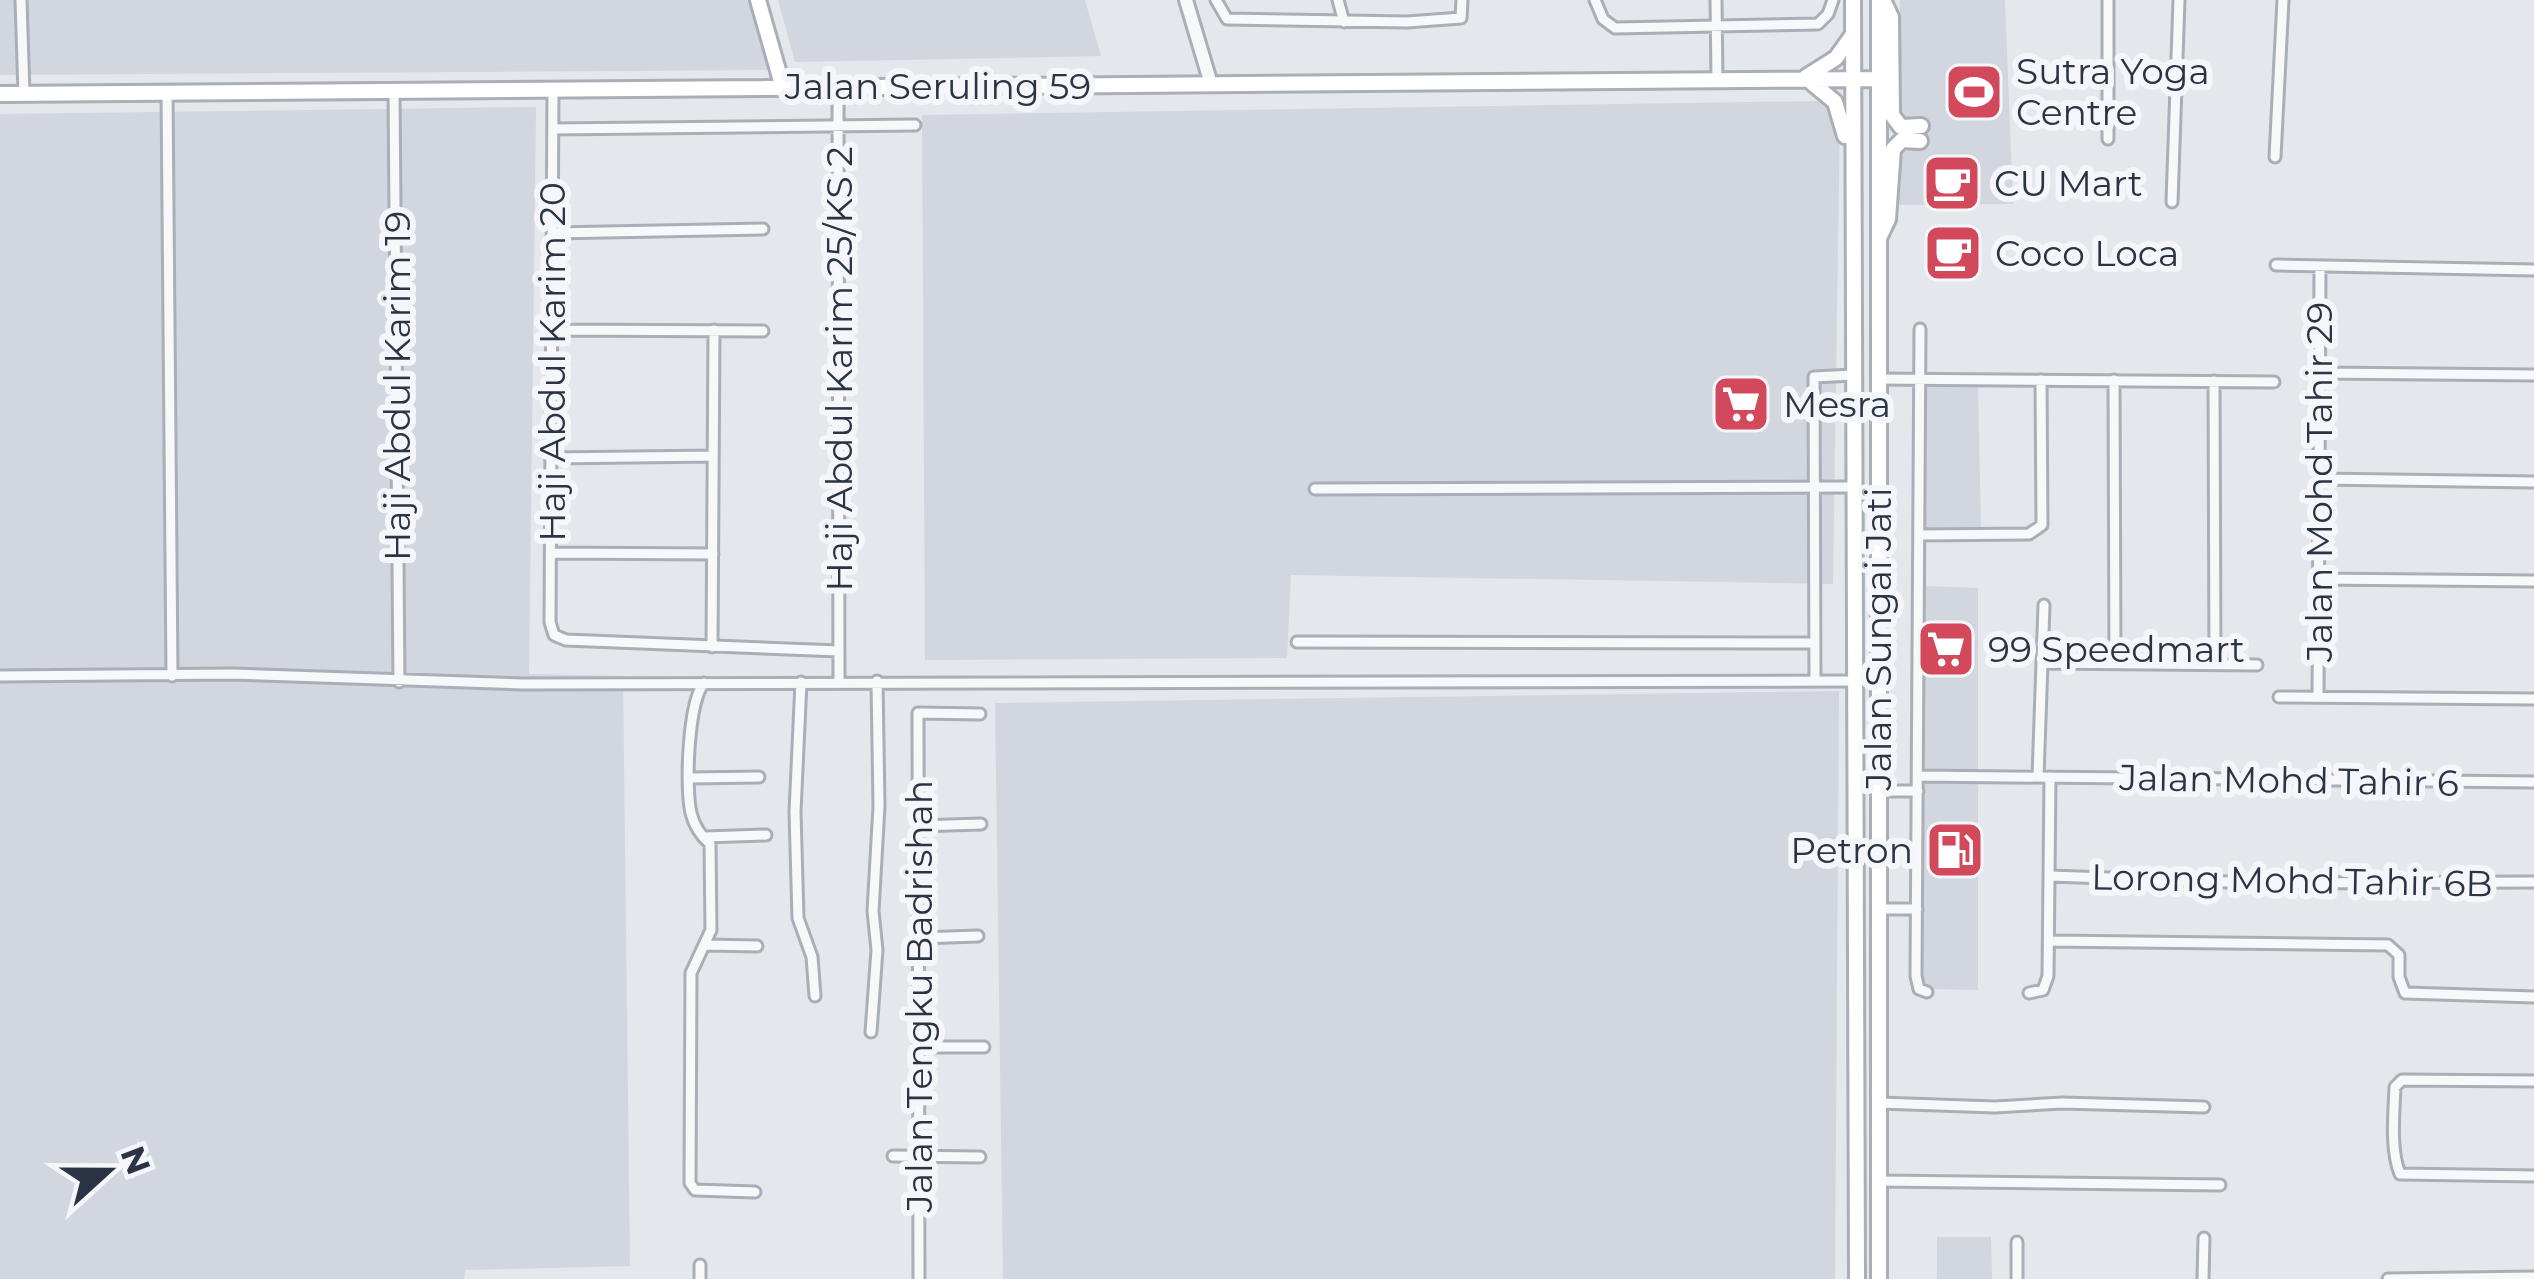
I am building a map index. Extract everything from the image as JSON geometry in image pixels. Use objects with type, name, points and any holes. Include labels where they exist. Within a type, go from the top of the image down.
[{"type":"main road","points":[[758,0],[783,88]]},
{"type":"main road","name":"Jalan Sungai Jati","points":[[1853,0],[1857,1279]]},
{"type":"main road","points":[[1877,240],[1888,219],[1893,149],[1920,133],[1901,127],[1892,115],[1891,16],[1881,0]]},
{"type":"main road","name":"Jalan Sungai Jati","points":[[1879,1279],[1877,79],[1881,0]]},
{"type":"main road","points":[[1802,80],[1836,58],[1853,34]]},
{"type":"main road","name":"Jalan Seruling 59","points":[[0,94],[1877,79]]},
{"type":"main road","points":[[1802,80],[1817,84],[1840,113],[1852,177]]},
{"type":"street","points":[[21,0],[24,94]]},
{"type":"street","points":[[1186,0],[1211,84]]},
{"type":"street","points":[[1216,0],[1227,19],[1344,22],[1453,20],[1461,17],[1463,3]]},
{"type":"street","points":[[1338,0],[1344,22]]},
{"type":"street","points":[[1594,0],[1615,28],[1818,23],[1833,0]]},
{"type":"street","points":[[1716,0],[1717,80]]},
{"type":"street","points":[[2108,0],[2108,139]]},
{"type":"street","points":[[2172,202],[2179,0]]},
{"type":"street","points":[[2275,157],[2283,0]]},
{"type":"street","name":"Haji Abdul Karim 25/KS 2","points":[[838,87],[839,682]]},
{"type":"street","name":"Haji Abdul Karim 20","points":[[553,89],[550,622],[554,635],[566,640],[712,647]]},
{"type":"street","name":"Haji Abdul Karim 19","points":[[394,91],[399,682]]},
{"type":"street","points":[[167,92],[172,676]]},
{"type":"street","points":[[553,128],[914,125]]},
{"type":"street","points":[[553,233],[763,229]]},
{"type":"street","points":[[2276,266],[2534,270]]},
{"type":"street","name":"Jalan Mohd Tahir 29","points":[[2318,697],[2320,266]]},
{"type":"street","points":[[1920,329],[1917,984],[1927,992]]},
{"type":"street","points":[[553,330],[763,331]]},
{"type":"street","points":[[714,330],[712,647],[839,651]]},
{"type":"street","points":[[2320,373],[2534,375]]},
{"type":"street","points":[[1815,681],[1814,377],[1853,374]]},
{"type":"street","points":[[1877,380],[2274,382]]},
{"type":"street","points":[[1920,535],[2029,534],[2042,526],[2041,380]]},
{"type":"street","points":[[2114,380],[2115,663]]},
{"type":"street","points":[[2214,381],[2215,664]]},
{"type":"street","points":[[552,458],[713,456]]},
{"type":"street","points":[[2319,478],[2534,482]]},
{"type":"street","points":[[1315,489],[1854,487]]},
{"type":"street","points":[[552,553],[713,554]]},
{"type":"street","points":[[2318,579],[2534,581]]},
{"type":"street","points":[[2029,993],[2043,990],[2048,976],[2044,605]]},
{"type":"street","points":[[1297,642],[1814,643]]},
{"type":"street","points":[[2042,663],[2257,665]]},
{"type":"street","points":[[0,676],[232,674],[399,682],[704,683],[1855,681]]},
{"type":"street","points":[[871,1032],[877,950],[873,911],[879,806],[877,681]]},
{"type":"street","points":[[801,682],[794,812],[798,919],[812,957],[815,996]]},
{"type":"street","points":[[704,683],[693,709],[689,808],[710,844],[712,930],[692,974],[690,1183],[695,1190],[755,1192]]},
{"type":"street","points":[[2279,697],[2534,700]]},
{"type":"street","name":"Jalan Tengku Badrishah","points":[[919,1279],[918,713],[980,714]]},
{"type":"street","name":"Jalan Mohd Tahir 6","points":[[1918,776],[2534,782]]},
{"type":"street","points":[[690,778],[759,777]]},
{"type":"street","points":[[1878,790],[1918,791]]},
{"type":"street","points":[[918,826],[981,824]]},
{"type":"street","points":[[703,838],[766,835]]},
{"type":"street","name":"Lorong Mohd Tahir 6B","points":[[2049,876],[2257,884],[2534,882]]},
{"type":"street","points":[[1878,909],[1917,909]]},
{"type":"street","points":[[919,938],[978,936]]},
{"type":"street","points":[[2049,941],[2388,944],[2399,955],[2405,993],[2534,997]]},
{"type":"street","points":[[707,945],[757,946]]},
{"type":"street","points":[[919,1047],[984,1047]]},
{"type":"street","points":[[2534,1081],[2402,1080],[2395,1087],[2396,1167],[2407,1176],[2534,1176]]},
{"type":"street","points":[[1879,1103],[2204,1107]]},
{"type":"street","points":[[892,1156],[980,1157]]},
{"type":"street","points":[[1879,1180],[2219,1185]]},
{"type":"street","points":[[2203,1279],[2204,1238]]},
{"type":"street","points":[[2017,1242],[2017,1279]]},
{"type":"street","points":[[700,1265],[700,1279]]},
{"type":"street","points":[[2388,1278],[2534,1277]]},
{"type":"shaded area","points":[[0,0],[749,0],[769,70],[0,75]]},
{"type":"shaded area","points":[[778,0],[1085,0],[1101,56],[795,62]]},
{"type":"shaded area","points":[[1900,0],[2005,0],[2013,204],[1899,205]]},
{"type":"shaded area","points":[[1819,101],[1840,113],[1833,584],[1291,575],[1287,658],[925,660],[922,115]]},
{"type":"shaded area","points":[[536,107],[529,674],[623,676],[630,1266],[465,1270],[464,1279],[0,1279],[0,114]]},
{"type":"shaded area","points":[[1978,383],[1981,530],[1925,530],[1927,385]]},
{"type":"shaded area","points":[[1925,586],[1978,588],[1978,990],[1927,989],[1922,980]]},
{"type":"shaded area","points":[[1839,691],[1835,1279],[1003,1279],[995,703]]},
{"type":"shaded area","points":[[1937,1237],[1991,1237],[1992,1279],[1937,1279]]},
{"type":"place","name":"Sutra Yoga Centre","points":[[1974,92]]},
{"type":"place","name":"CU Mart","points":[[1952,183]]},
{"type":"place","name":"Coco Loca","points":[[1953,253]]},
{"type":"place","name":"Mesra","points":[[1741,404]]},
{"type":"place","name":"99 Speedmart","points":[[1946,649]]},
{"type":"place","name":"Petron","points":[[1955,850]]}]
